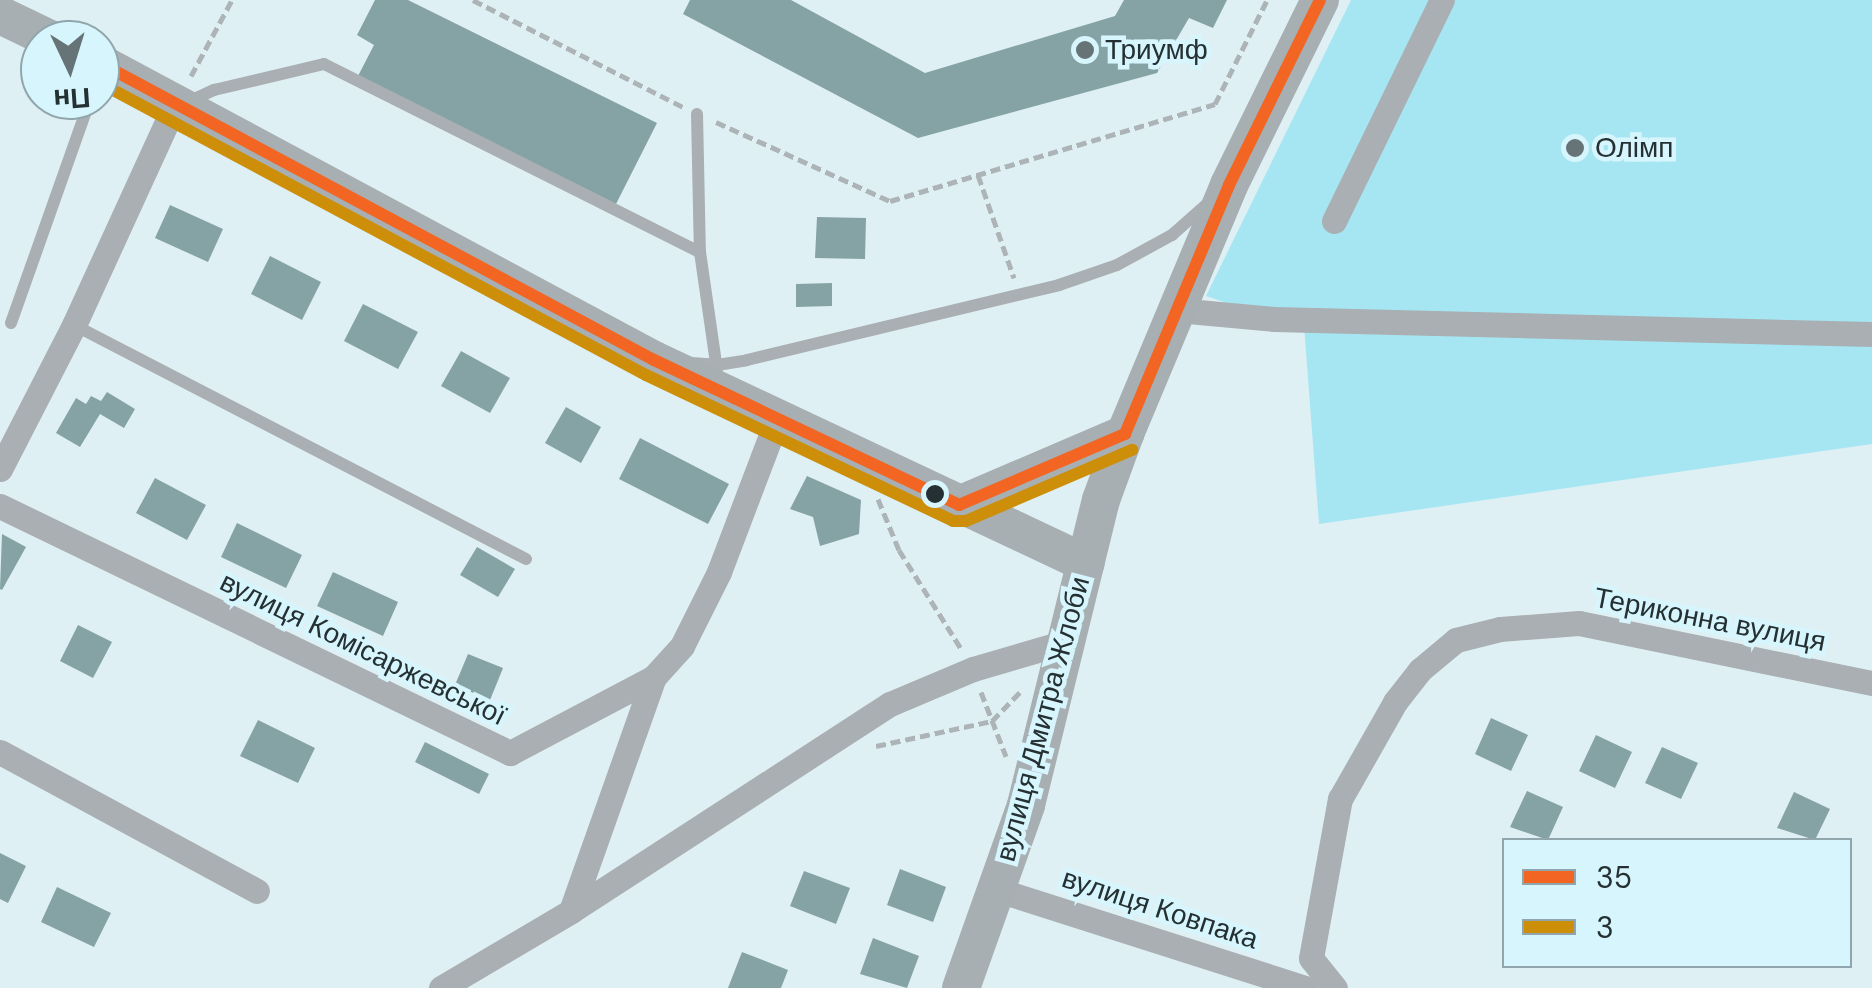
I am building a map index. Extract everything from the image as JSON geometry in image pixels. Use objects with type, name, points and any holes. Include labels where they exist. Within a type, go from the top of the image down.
[{"type":"street","name":"вулиця Дмитра Жлоби","points":[[961,988],[1026,805],[1101,500],[1229,184],[1320,0]]},
{"type":"street","points":[[1334,221],[1442,0]]},
{"type":"street","points":[[120,83],[175,104],[654,360],[717,377],[777,418],[1086,563]]},
{"type":"street","points":[[0,469],[74,325],[175,104]]},
{"type":"street","points":[[1176,310],[1274,320],[1872,334]]},
{"type":"street","name":"вулиця Комісаржевської","points":[[0,506],[510,753],[654,677],[682,646],[719,572],[777,418]]},
{"type":"street","points":[[959,504],[1125,434]]},
{"type":"street","name":"Териконна вулиця","points":[[1335,988],[1311,958],[1340,800],[1395,702],[1420,670],[1456,640],[1500,629],[1580,622],[1872,683]]},
{"type":"street","points":[[441,988],[570,911],[890,704],[973,670],[1069,641]]},
{"type":"street","points":[[570,911],[654,677]]},
{"type":"street","points":[[0,752],[257,890]]},
{"type":"street","name":"вулиця Ковпака","points":[[995,889],[1298,987]]},
{"type":"lane","points":[[175,104],[194,101],[214,90],[324,64],[700,252]]},
{"type":"lane","points":[[698,114],[700,252],[717,377],[1117,265],[1172,235],[1229,184]]},
{"type":"lane","points":[[11,323],[82,120]]},
{"type":"lane","points":[[74,325],[526,559]]},
{"type":"path","points":[[175,104],[232,0]]},
{"type":"path","points":[[473,0],[698,114],[890,201],[1215,104],[1267,0]]},
{"type":"path","points":[[978,175],[1020,295]]},
{"type":"path","points":[[863,458],[899,550],[973,670],[1026,805]]},
{"type":"path","points":[[860,752],[889,741],[935,736],[992,722],[1030,681]]},
{"type":"shaded area","name":"Олімп","points":[[1351,0],[1872,0],[1872,444],[1319,524],[1303,312],[1247,310],[1206,296]]},
{"type":"building","points":[[375,0],[408,0],[657,123],[616,204],[358,76],[374,45],[357,35]]},
{"type":"building","name":"Триумф","points":[[690,0],[791,0],[925,73],[1115,16],[1124,0],[1227,0],[1213,28],[1189,18],[1157,73],[918,138],[683,14]]},
{"type":"building","points":[[170,205],[223,229],[208,262],[155,238]]},
{"type":"building","points":[[817,217],[866,218],[865,259],[815,258]]},
{"type":"building","points":[[270,256],[321,282],[302,320],[251,294]]},
{"type":"building","points":[[832,283],[832,306],[796,307],[796,284]]},
{"type":"building","points":[[363,304],[418,332],[398,369],[344,341]]},
{"type":"building","points":[[461,351],[510,378],[490,413],[441,386]]},
{"type":"building","points":[[107,392],[135,409],[124,428],[100,414],[80,447],[56,433],[76,398],[86,404],[91,396],[101,401]]},
{"type":"building","points":[[566,407],[601,427],[581,463],[545,443]]},
{"type":"building","points":[[640,438],[729,484],[708,524],[619,479]]},
{"type":"building","points":[[807,476],[861,500],[859,534],[820,546],[813,517],[790,509]]},
{"type":"building","points":[[155,478],[206,505],[187,540],[136,513]]},
{"type":"building","points":[[237,523],[302,555],[286,588],[221,557]]},
{"type":"building","points":[[2,534],[26,547],[2,590],[0,589]]},
{"type":"building","points":[[477,547],[515,569],[498,597],[460,575]]},
{"type":"building","points":[[333,572],[398,602],[383,636],[317,606]]},
{"type":"building","points":[[78,625],[112,642],[93,678],[60,661]]},
{"type":"building","points":[[468,654],[503,668],[490,700],[455,685]]},
{"type":"building","points":[[1491,718],[1528,735],[1511,771],[1475,754]]},
{"type":"building","points":[[258,720],[315,748],[298,783],[240,756]]},
{"type":"building","points":[[1596,735],[1632,752],[1615,788],[1579,771]]},
{"type":"building","points":[[425,742],[489,774],[479,794],[415,762]]},
{"type":"building","points":[[1662,747],[1698,763],[1681,799],[1645,783]]},
{"type":"building","points":[[1527,791],[1563,807],[1549,838],[1510,827]]},
{"type":"building","points":[[1794,792],[1830,809],[1816,838],[1777,828]]},
{"type":"building","points":[[0,853],[26,866],[8,903],[0,899]]},
{"type":"building","points":[[900,869],[946,887],[933,922],[887,905]]},
{"type":"building","points":[[804,871],[850,888],[836,924],[790,906]]},
{"type":"building","points":[[57,887],[111,913],[94,947],[41,922]]},
{"type":"building","points":[[873,938],[919,956],[907,988],[860,974]]},
{"type":"building","points":[[742,952],[788,970],[781,988],[728,988]]},
{"type":"transit line","name":"35","points":[[120,74],[654,360],[959,505],[1125,434],[1229,185],[1320,0]]},
{"type":"transit line","name":"3","points":[[120,94],[646,375],[953,521],[966,521],[1132,450]]},
{"type":"place","name":"Триумф","points":[[1085,50]]},
{"type":"place","name":"Олімп","points":[[1575,148]]}]
